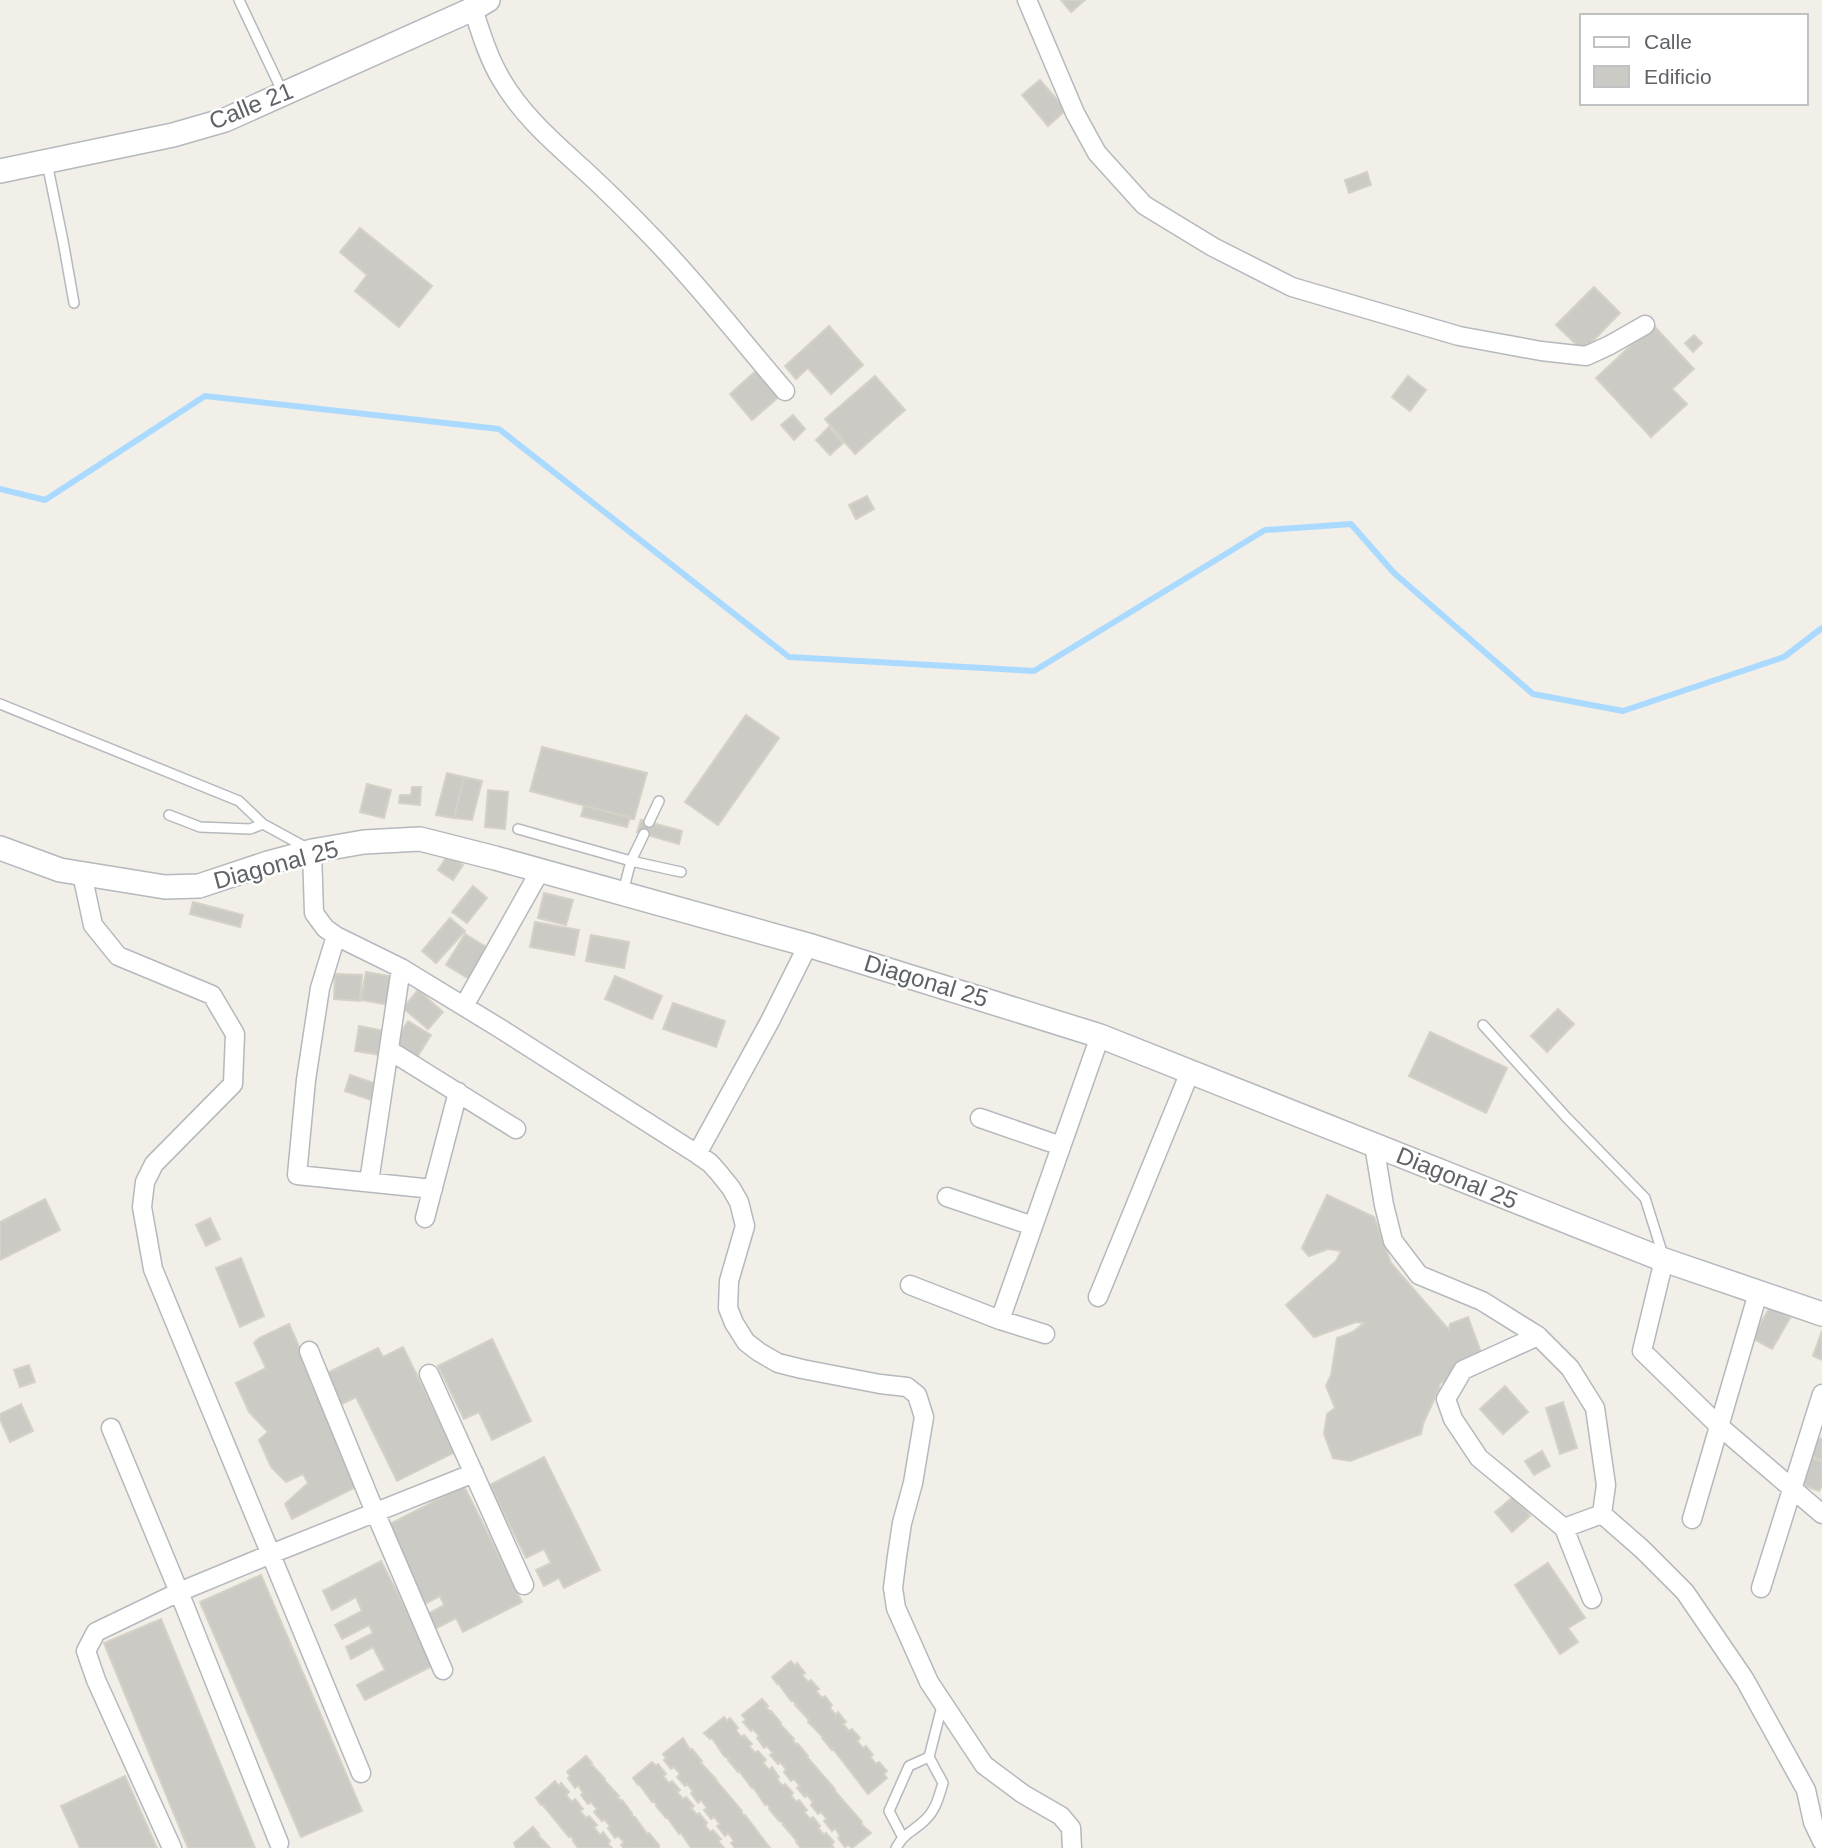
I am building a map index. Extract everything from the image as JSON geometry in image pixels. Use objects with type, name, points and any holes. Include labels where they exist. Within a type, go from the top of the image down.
[{"type":"street","points":[[1027,0],[1076,113],[1097,153],[1144,205],[1213,247],[1292,287],[1459,335],[1541,351],[1586,356],[1645,325]]},
{"type":"street","name":"Calle 21","points":[[0,171],[173,135],[225,120],[480,5]]},
{"type":"street","points":[[480,5],[491,60],[506,87],[528,117],[653,237],[785,391]]},
{"type":"street","name":"Diagonal 25","points":[[0,848],[60,870],[165,887],[199,886],[313,850],[363,842],[419,839],[808,945],[1100,1036],[1664,1260],[1822,1314]]},
{"type":"street","points":[[313,850],[314,913],[325,929],[401,968],[464,1006],[697,1154],[719,1173],[739,1202],[745,1226],[729,1281],[729,1308],[734,1323],[746,1342],[778,1363],[907,1387],[917,1395],[924,1417],[914,1483],[902,1523],[893,1588],[895,1608],[929,1682],[984,1765],[1023,1794],[1060,1816],[1071,1828],[1072,1848]]},
{"type":"street","points":[[464,1006],[540,871]]},
{"type":"street","points":[[82,874],[93,925],[118,956],[212,995],[235,1034],[233,1084],[153,1164],[145,1182],[142,1207],[153,1269],[360,1773]]},
{"type":"street","points":[[336,936],[320,988],[306,1080],[297,1175],[433,1189]]},
{"type":"street","points":[[697,1154],[808,945]]},
{"type":"street","points":[[369,1182],[401,968]]},
{"type":"street","points":[[1000,1320],[1100,1036]]},
{"type":"street","points":[[389,1050],[516,1129]]},
{"type":"street","points":[[1098,1297],[1190,1072]]},
{"type":"street","points":[[425,1218],[457,1092]]},
{"type":"street","points":[[980,1118],[1061,1146]]},
{"type":"street","points":[[1374,1145],[1393,1241],[1419,1275],[1482,1301],[1538,1336],[1570,1368],[1595,1408],[1606,1485],[1602,1514]]},
{"type":"street","points":[[947,1197],[1033,1226]]},
{"type":"street","points":[[1664,1260],[1642,1352],[1718,1425],[1822,1514]]},
{"type":"street","points":[[910,1284],[1000,1320],[1045,1334]]},
{"type":"street","points":[[1692,1519],[1758,1293]]},
{"type":"street","points":[[1538,1336],[1464,1370],[1446,1399],[1453,1419],[1479,1458],[1564,1528],[1592,1599]]},
{"type":"street","points":[[309,1351],[443,1670]]},
{"type":"street","points":[[429,1374],[524,1584]]},
{"type":"street","points":[[1761,1588],[1822,1394]]},
{"type":"street","points":[[111,1428],[279,1843]]},
{"type":"street","points":[[172,1848],[96,1680],[86,1651],[96,1632],[179,1592],[271,1553],[474,1473]]},
{"type":"street","points":[[1564,1528],[1602,1514]]},
{"type":"street","points":[[1602,1514],[1685,1592],[1745,1680],[1806,1790],[1813,1822],[1822,1841]]},
{"type":"lane","points":[[239,0],[283,93]]},
{"type":"lane","points":[[46,162],[64,241],[74,303]]},
{"type":"lane","points":[[0,704],[239,801],[263,824],[313,850]]},
{"type":"lane","points":[[649,822],[659,801]]},
{"type":"lane","points":[[169,815],[200,827],[250,829],[263,824]]},
{"type":"lane","points":[[518,829],[681,872]]},
{"type":"lane","points":[[623,894],[631,860],[644,834]]},
{"type":"lane","points":[[1483,1025],[1567,1118],[1645,1198],[1664,1260]]},
{"type":"lane","points":[[896,1848],[902,1836],[924,1821],[934,1809],[943,1783],[929,1757],[943,1705]]},
{"type":"lane","points":[[902,1836],[889,1811],[909,1766],[929,1757]]},
{"type":"building","points":[[1061,0],[1085,0],[1071,12]]},
{"type":"building","points":[[1040,80],[1066,110],[1048,126],[1022,95]]},
{"type":"building","points":[[1367,172],[1371,185],[1349,193],[1345,180]]},
{"type":"building","points":[[360,228],[432,286],[399,327],[355,291],[367,275],[340,252]]},
{"type":"building","points":[[1594,287],[1620,313],[1583,351],[1556,325]]},
{"type":"building","points":[[1653,325],[1694,369],[1672,389],[1687,404],[1651,437],[1596,378]]},
{"type":"building","points":[[829,326],[863,365],[831,394],[808,368],[796,379],[785,366]]},
{"type":"building","points":[[1694,335],[1702,343],[1693,352],[1685,343]]},
{"type":"building","points":[[758,369],[781,395],[752,420],[730,394]]},
{"type":"building","points":[[875,376],[905,410],[855,454],[825,419]]},
{"type":"building","points":[[1408,376],[1426,390],[1410,411],[1392,397]]},
{"type":"building","points":[[793,415],[805,429],[794,440],[781,425]]},
{"type":"building","points":[[829,427],[843,443],[830,455],[816,440]]},
{"type":"building","points":[[867,496],[874,509],[856,519],[849,505]]},
{"type":"building","points":[[746,715],[779,738],[718,825],[685,802]]},
{"type":"building","points":[[542,747],[647,773],[634,819],[530,791]]},
{"type":"building","points":[[447,773],[464,777],[454,818],[436,815]]},
{"type":"building","points":[[464,777],[482,781],[472,820],[454,818]]},
{"type":"building","points":[[367,784],[391,790],[384,818],[360,812]]},
{"type":"building","points":[[412,787],[421,787],[420,805],[399,803],[400,795],[411,795]]},
{"type":"building","points":[[488,790],[508,792],[505,829],[485,827]]},
{"type":"building","points":[[584,806],[630,817],[627,827],[581,816]]},
{"type":"building","points":[[641,820],[682,831],[679,844],[637,832]]},
{"type":"building","points":[[448,855],[463,865],[453,880],[438,870]]},
{"type":"building","points":[[473,886],[487,898],[467,923],[452,912]]},
{"type":"building","points":[[544,893],[573,900],[566,925],[538,918]]},
{"type":"building","points":[[193,902],[243,915],[240,927],[190,914]]},
{"type":"building","points":[[450,918],[465,931],[436,963],[422,951]]},
{"type":"building","points":[[535,922],[579,930],[574,955],[530,947]]},
{"type":"building","points":[[465,934],[488,948],[469,979],[446,965]]},
{"type":"building","points":[[591,935],[629,942],[624,968],[586,961]]},
{"type":"building","points":[[366,972],[395,977],[390,1005],[361,1000]]},
{"type":"building","points":[[335,974],[362,975],[360,1001],[334,999]]},
{"type":"building","points":[[615,976],[662,996],[652,1019],[605,999]]},
{"type":"building","points":[[418,990],[443,1012],[428,1029],[403,1008]]},
{"type":"building","points":[[673,1003],[725,1021],[716,1047],[663,1029]]},
{"type":"building","points":[[1558,1009],[1574,1024],[1547,1052],[1531,1036]]},
{"type":"building","points":[[408,1021],[431,1035],[416,1059],[393,1045]]},
{"type":"building","points":[[359,1026],[385,1031],[381,1055],[355,1051]]},
{"type":"building","points":[[1430,1032],[1507,1068],[1486,1113],[1409,1076]]},
{"type":"building","points":[[350,1075],[380,1085],[374,1101],[345,1091]]},
{"type":"building","points":[[1327,1195],[1374,1217],[1391,1263],[1449,1330],[1450,1324],[1468,1317],[1486,1366],[1440,1383],[1421,1434],[1350,1461],[1333,1458],[1324,1434],[1327,1414],[1335,1408],[1326,1386],[1331,1375],[1337,1338],[1353,1332],[1364,1323],[1356,1322],[1314,1337],[1286,1305],[1336,1261],[1341,1251],[1328,1249],[1309,1256],[1302,1248]]},
{"type":"building","points":[[45,1199],[60,1230],[0,1260],[0,1222]]},
{"type":"building","points":[[210,1218],[220,1239],[206,1246],[196,1225]]},
{"type":"building","points":[[241,1258],[264,1316],[240,1327],[216,1268]]},
{"type":"building","points":[[1770,1307],[1790,1318],[1772,1349],[1752,1338]]},
{"type":"building","points":[[289,1324],[360,1483],[292,1519],[285,1504],[308,1483],[303,1474],[286,1482],[271,1467],[259,1440],[268,1432],[249,1412],[236,1383],[266,1368],[254,1343]]},
{"type":"building","points":[[1822,1331],[1822,1360],[1813,1356]]},
{"type":"building","points":[[492,1339],[531,1421],[492,1440],[479,1412],[464,1419],[438,1366]]},
{"type":"building","points":[[403,1347],[455,1452],[397,1481],[356,1397],[336,1407],[321,1376],[378,1348],[383,1357]]},
{"type":"building","points":[[29,1365],[35,1382],[20,1387],[14,1370]]},
{"type":"building","points":[[1505,1386],[1528,1412],[1503,1434],[1480,1409]]},
{"type":"building","points":[[1563,1402],[1577,1448],[1560,1454],[1546,1408]]},
{"type":"building","points":[[21,1404],[33,1431],[10,1442],[0,1414]]},
{"type":"building","points":[[1817,1438],[1822,1439],[1822,1460],[1811,1456]]},
{"type":"building","points":[[1542,1451],[1550,1466],[1534,1475],[1525,1461]]},
{"type":"building","points":[[544,1457],[600,1570],[564,1588],[559,1578],[544,1586],[536,1570],[551,1563],[544,1549],[526,1558],[490,1485]]},
{"type":"building","points":[[1810,1457],[1822,1462],[1822,1485],[1819,1491],[1800,1484]]},
{"type":"building","points":[[464,1486],[522,1602],[463,1632],[456,1618],[433,1630],[426,1615],[444,1605],[440,1596],[423,1605],[384,1527]]},
{"type":"building","points":[[1513,1497],[1530,1516],[1512,1532],[1495,1512]]},
{"type":"building","points":[[381,1561],[434,1665],[365,1700],[357,1685],[385,1670],[373,1647],[351,1659],[346,1647],[373,1633],[369,1625],[342,1639],[335,1625],[362,1611],[356,1597],[332,1610],[323,1591]]},
{"type":"building","points":[[1548,1563],[1585,1618],[1568,1628],[1578,1642],[1560,1654],[1515,1585]]},
{"type":"building","points":[[261,1575],[362,1811],[301,1837],[200,1602]]},
{"type":"building","points":[[161,1619],[255,1848],[188,1848],[104,1643]]},
{"type":"building","points":[[791,1661],[795,1666],[797,1663],[808,1682],[811,1680],[819,1689],[816,1691],[822,1698],[825,1696],[832,1705],[830,1708],[836,1715],[838,1712],[849,1731],[852,1729],[860,1738],[857,1741],[863,1748],[866,1746],[876,1764],[879,1762],[887,1771],[884,1774],[887,1778],[868,1794],[772,1677]]},
{"type":"building","points":[[762,1699],[793,1741],[871,1833],[852,1848],[848,1845],[845,1847],[835,1828],[832,1831],[824,1821],[827,1819],[821,1812],[818,1814],[811,1805],[813,1802],[797,1788],[800,1786],[794,1779],[791,1781],[784,1772],[786,1769],[770,1755],[773,1753],[767,1746],[764,1748],[757,1738],[759,1736],[743,1722],[746,1720],[742,1715]]},
{"type":"building","points":[[724,1717],[727,1721],[730,1718],[741,1737],[744,1735],[752,1744],[749,1746],[755,1753],[758,1751],[766,1760],[763,1763],[769,1770],[772,1767],[780,1783],[783,1786],[785,1784],[793,1793],[791,1795],[796,1802],[799,1800],[807,1810],[804,1812],[810,1819],[813,1817],[820,1826],[818,1828],[834,1842],[831,1845],[834,1848],[801,1848],[712,1738],[704,1733]]},
{"type":"building","points":[[683,1738],[770,1848],[735,1848],[728,1833],[725,1836],[717,1826],[720,1824],[714,1817],[711,1819],[704,1810],[707,1808],[701,1800],[698,1803],[691,1793],[693,1791],[677,1777],[680,1774],[674,1767],[671,1769],[663,1754]]},
{"type":"building","points":[[586,1756],[659,1848],[624,1848],[621,1845],[624,1842],[618,1836],[615,1838],[608,1828],[610,1826],[594,1812],[597,1809],[591,1802],[588,1804],[578,1785],[575,1788],[567,1772]]},
{"type":"building","points":[[652,1762],[656,1766],[658,1764],[669,1783],[672,1781],[680,1790],[677,1792],[683,1799],[686,1797],[694,1806],[691,1808],[707,1823],[705,1825],[710,1832],[713,1830],[721,1839],[718,1841],[724,1848],[691,1848],[652,1802],[633,1778]]},
{"type":"building","points":[[125,1776],[157,1848],[80,1848],[61,1806]]},
{"type":"building","points":[[555,1781],[559,1786],[561,1783],[569,1792],[566,1795],[572,1802],[575,1799],[583,1809],[580,1811],[597,1825],[594,1827],[600,1835],[603,1832],[612,1848],[578,1848],[574,1840],[541,1805],[536,1798]]},
{"type":"building","points":[[533,1827],[550,1848],[516,1848],[514,1843]]},
{"type":"waterway","points":[[0,489],[45,500],[205,396],[499,429],[789,657],[1034,671],[1265,530],[1351,524],[1394,573],[1533,694],[1623,711],[1784,657],[1822,628]]}]
